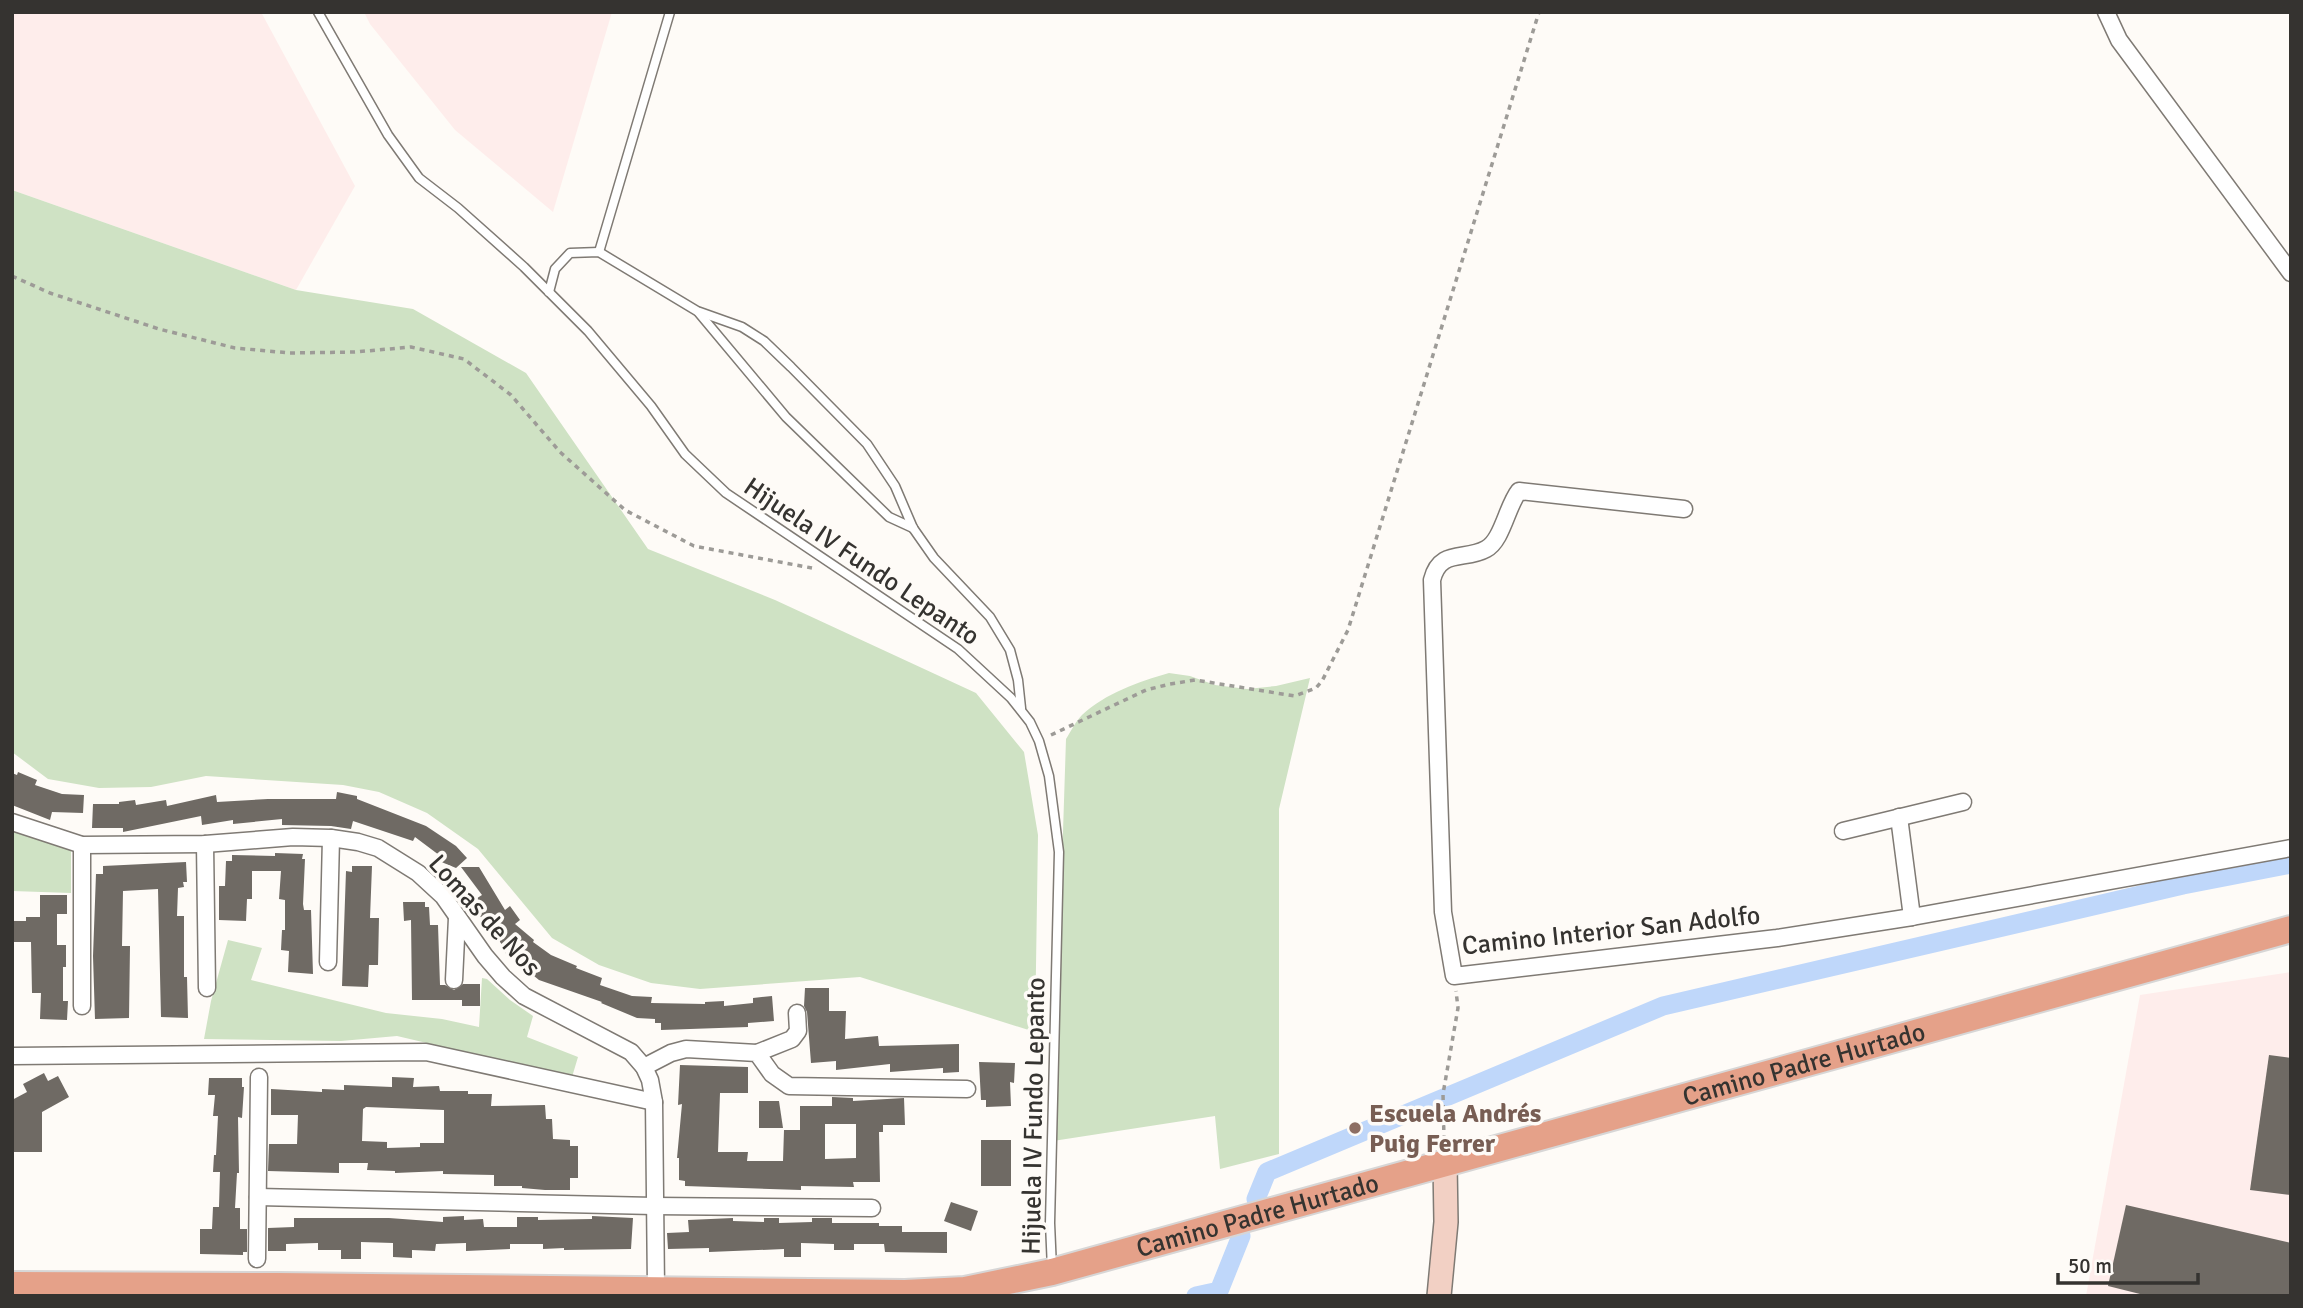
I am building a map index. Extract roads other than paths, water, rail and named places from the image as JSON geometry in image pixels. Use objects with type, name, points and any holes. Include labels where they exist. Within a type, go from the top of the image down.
[{"type":"main road","name":"Camino Padre Hurtado","points":[[12,1285],[73,1290],[656,1289],[935,1292],[995,1286],[2291,929]]},
{"type":"main road","points":[[1439,1296],[1446,1222],[1445,1163]]},
{"type":"street","points":[[2106,12],[2119,40],[2291,273]]},
{"type":"street","name":"Camino Interior San Adolfo","points":[[1684,509],[1519,491],[1497,537],[1487,549],[1450,558],[1435,568],[1432,580],[1443,912],[1454,976],[1777,938],[1912,917],[2291,848]]},
{"type":"street","points":[[1843,831],[1963,802]]},
{"type":"street","points":[[1899,817],[1912,917]]},
{"type":"street","name":"Lomas de Nos","points":[[12,822],[82,845],[205,844],[293,836],[331,838],[378,848],[418,873],[443,896],[503,977],[524,996],[631,1052],[645,1067]]},
{"type":"street","points":[[328,962],[331,838]]},
{"type":"street","points":[[205,844],[207,988]]},
{"type":"street","points":[[82,845],[82,1006]]},
{"type":"street","points":[[454,979],[457,918]]},
{"type":"street","points":[[656,1289],[654,1102],[645,1067],[671,1053],[686,1049],[757,1053],[792,1039],[798,1031],[797,1013]]},
{"type":"street","points":[[12,1056],[426,1052],[654,1102]]},
{"type":"street","points":[[757,1053],[772,1074],[789,1086],[967,1089]]},
{"type":"street","points":[[257,1259],[259,1077]]},
{"type":"street","points":[[258,1197],[872,1208]]},
{"type":"lane","name":"Hijuela IV Fundo Lepanto","points":[[318,12],[388,135],[419,178],[458,208],[549,292],[596,340],[651,406],[685,454],[726,493],[958,649],[987,674],[1030,722],[1039,741],[1049,776],[1059,852],[1052,1272]]},
{"type":"lane","points":[[599,252],[670,12]]},
{"type":"lane","points":[[549,292],[555,269],[570,253],[599,252],[697,311],[743,327],[764,341],[867,444],[895,486],[913,528],[934,558],[990,617],[1010,650],[1018,680],[1021,710]]},
{"type":"lane","points":[[697,311],[786,418],[890,517],[913,528]]},
{"type":"waterway","points":[[1256,1199],[1267,1172],[1663,1006],[2183,885],[2291,864]]},
{"type":"waterway","points":[[1196,1296],[1219,1291],[1241,1236]]},
{"type":"place","name":"Escuela Andrés Puig Ferrer","points":[[1355,1128]]}]
